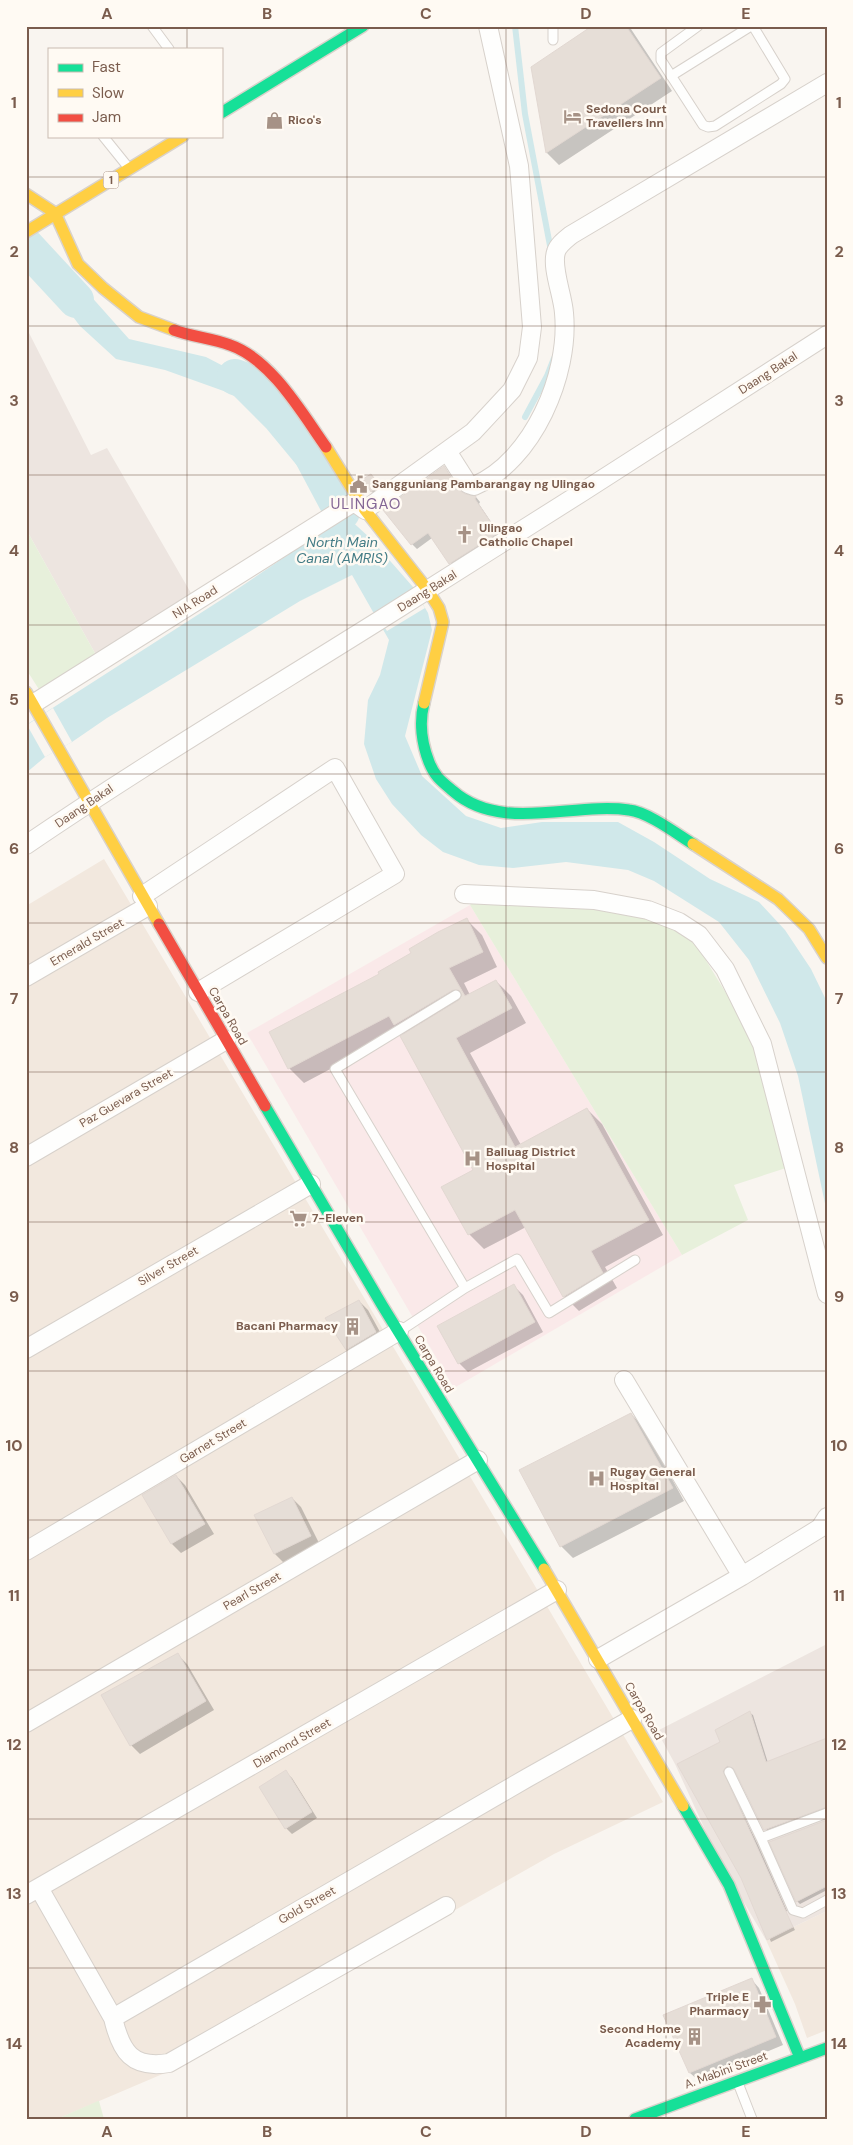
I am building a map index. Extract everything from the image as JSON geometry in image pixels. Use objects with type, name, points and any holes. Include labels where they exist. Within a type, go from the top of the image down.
[{"type":"main road","points":[[222,112],[363,26]]},
{"type":"main road","name":"1","points":[[26,232],[180,138]]},
{"type":"main road","points":[[26,194],[55,213],[78,264],[103,288],[139,317],[182,333],[231,345],[258,361],[293,401],[331,454],[359,506],[421,593],[439,608],[443,622],[422,711],[422,746],[435,776],[464,801],[493,812],[535,813],[603,808],[632,810],[662,824],[778,899],[809,929],[827,958]]},
{"type":"main road","name":"Carpa Road","points":[[32,705],[311,1184],[453,1424],[478,1460],[557,1590],[729,1885],[800,2058]]},
{"type":"main road","name":"A. Mabini Street","points":[[634,2119],[827,2048]]},
{"type":"street","name":"NIA Road","points":[[32,705],[336,513],[359,506],[447,451],[473,432],[512,390],[528,358],[532,327],[519,166],[488,26]]},
{"type":"street","points":[[447,451],[468,484],[474,486],[483,482],[494,475],[513,457],[535,427],[547,406],[564,347],[564,313],[555,261],[556,252],[560,244],[571,235],[827,83]]},
{"type":"street","name":"Daang Bakal","points":[[26,845],[88,803],[294,672],[542,519],[827,335]]},
{"type":"street","name":"Emerald Street","points":[[26,977],[145,901],[335,768],[395,874],[198,992]]},
{"type":"street","points":[[464,894],[594,900],[648,910],[680,922],[699,935],[725,969],[762,1044],[827,1294]]},
{"type":"street","name":"Paz Guevara Street","points":[[26,1157],[226,1040]]},
{"type":"street","name":"Silver Street","points":[[26,1349],[311,1184]]},
{"type":"street","name":"Garnet Street","points":[[26,1551],[399,1331]]},
{"type":"street","points":[[624,1380],[742,1576]]},
{"type":"street","name":"Pearl Street","points":[[26,1723],[478,1460]]},
{"type":"street","points":[[598,1659],[742,1576],[820,1528],[827,1517]]},
{"type":"street","name":"Diamond Street","points":[[33,1891],[557,1590]]},
{"type":"street","name":"Gold Street","points":[[113,2018],[493,1797],[632,1719]]},
{"type":"street","points":[[33,1891],[113,2018],[118,2038],[128,2053],[142,2064],[156,2065],[170,2063],[446,1906]]},
{"type":"lane","points":[[152,26],[168,48]]},
{"type":"lane","points":[[553,26],[553,40]]},
{"type":"lane","points":[[671,76],[752,26],[786,79],[715,126],[708,127],[704,125],[671,76],[661,60],[661,53],[698,26]]},
{"type":"lane","points":[[105,138],[130,169]]},
{"type":"lane","points":[[456,995],[335,1069],[465,1288]]},
{"type":"lane","points":[[399,1331],[465,1288],[517,1259],[549,1313],[635,1260]]},
{"type":"lane","points":[[729,1772],[793,1910],[803,1913],[827,1900]]},
{"type":"lane","points":[[761,1838],[827,1813]]},
{"type":"lane","points":[[737,2081],[752,2119]]},
{"type":"shaded area","points":[[26,327],[91,455],[107,448],[195,600],[96,655],[26,529]]},
{"type":"shaded area","points":[[104,859],[663,1802],[554,1854],[172,2070],[57,2119],[26,2119],[26,906]]},
{"type":"shaded area","name":"Baliuag District Hospital","points":[[470,905],[682,1255],[454,1388],[247,1033]]},
{"type":"shaded area","points":[[827,1644],[827,1911],[766,1940],[719,1860],[675,1764],[657,1731]]},
{"type":"shaded area","points":[[827,1911],[827,2030],[807,2038],[795,2004],[766,1940]]},
{"type":"green space","points":[[26,529],[96,655],[40,691],[26,669]]},
{"type":"green space","points":[[483,891],[555,894],[685,926],[732,1003],[774,1092],[789,1167],[734,1185],[748,1220],[682,1255],[470,905]]},
{"type":"green space","points":[[98,2101],[104,2119],[57,2119]]},
{"type":"water","name":"North Main Canal (AMRIS)","points":[[55,256],[129,339],[206,357],[254,382],[325,476],[346,516],[370,538],[413,587],[428,613],[432,630],[405,736],[422,776],[466,816],[501,828],[542,822],[618,822],[654,842],[710,879],[759,902],[785,930],[811,969],[827,1002],[827,1213],[798,1076],[780,1023],[749,960],[719,922],[654,881],[628,870],[566,862],[513,868],[479,865],[443,852],[421,835],[392,804],[376,779],[364,744],[368,700],[380,675],[389,640],[352,575],[300,601],[107,718],[72,742],[45,757],[26,773],[26,725],[224,598],[335,523],[328,503],[266,428],[232,394],[165,370],[116,359],[80,326],[35,267]]},
{"type":"pier","points":[[415,592],[425,608],[387,631],[377,616]]},
{"type":"pier","points":[[53,708],[72,742],[45,757],[27,725]]},
{"type":"building","name":"Sedona Court Travellers Inn","points":[[592,26],[626,26],[661,78],[546,153],[531,67]]},
{"type":"building","points":[[444,466],[459,490],[465,494],[476,496],[475,499],[498,533],[449,564],[428,533],[411,545],[383,510]]},
{"type":"building","points":[[371,474],[380,486],[371,492],[363,479]]},
{"type":"building","points":[[467,918],[483,952],[449,968],[465,996],[496,980],[512,1008],[456,1038],[515,1147],[587,1108],[649,1220],[591,1251],[603,1273],[563,1297],[515,1210],[468,1235],[441,1187],[473,1170],[400,1036],[459,1000],[462,995],[459,990],[453,990],[394,1025],[389,1016],[288,1069],[269,1032],[379,974],[378,972],[411,953],[409,949]]},
{"type":"building","points":[[514,1284],[535,1322],[458,1364],[437,1326]]},
{"type":"building","name":"Bacani Pharmacy","points":[[359,1300],[376,1332],[346,1350],[325,1318]]},
{"type":"building","name":"Rugay General Hospital","points":[[631,1413],[673,1488],[560,1547],[519,1470]]},
{"type":"building","points":[[176,1475],[205,1524],[171,1544],[142,1495]]},
{"type":"building","points":[[292,1497],[311,1536],[274,1554],[254,1515]]},
{"type":"building","points":[[178,1653],[206,1701],[130,1746],[101,1695]]},
{"type":"building","points":[[750,1711],[766,1762],[827,1738],[827,1807],[764,1830],[734,1769],[727,1766],[723,1771],[793,1927],[767,1940],[741,1878],[677,1764],[720,1742],[715,1730]]},
{"type":"building","points":[[286,1770],[312,1812],[285,1829],[259,1787]]},
{"type":"building","points":[[827,1820],[827,1886],[796,1902],[769,1842]]},
{"type":"building","points":[[752,1978],[776,2037],[689,2073],[663,2015]]},
{"type":"waterway","points":[[515,26],[525,114],[551,251]]},
{"type":"waterway","points":[[26,246],[76,300]]},
{"type":"waterway","points":[[525,417],[547,376],[554,358]]},
{"type":"waterway","points":[[235,377],[249,382],[302,437],[342,512]]},
{"type":"traffic: fast","points":[[222,112],[363,26]]},
{"type":"traffic: fast","points":[[424,703],[422,733],[431,767],[445,784],[472,804],[493,811],[515,813],[607,809],[629,810],[653,819],[693,844]]},
{"type":"traffic: fast","points":[[265,1106],[382,1305],[544,1569]]},
{"type":"traffic: fast","points":[[683,1806],[729,1885],[800,2058]]},
{"type":"traffic: fast","points":[[635,2119],[827,2048]]},
{"type":"traffic: slow","points":[[26,232],[180,138]]},
{"type":"traffic: slow","points":[[26,194],[55,213],[78,264],[103,288],[139,317],[174,330]]},
{"type":"traffic: slow","points":[[326,447],[365,510],[427,589],[439,608],[443,622],[424,703]]},
{"type":"traffic: slow","points":[[26,692],[159,924]]},
{"type":"traffic: slow","points":[[693,844],[778,899],[809,929],[827,958]]},
{"type":"traffic: slow","points":[[544,1569],[683,1806]]},
{"type":"traffic: jam","points":[[174,330],[230,345],[245,352],[259,362],[272,374],[296,403],[326,447]]},
{"type":"traffic: jam","points":[[159,924],[265,1106]]},
{"type":"place","name":"Sedona Court Travellers Inn","points":[[572,116]]},
{"type":"place","name":"Rico's","points":[[274,120]]},
{"type":"place","name":"Sangguniang Pambarangay ng Ulingao","points":[[358,484]]},
{"type":"place","name":"Ulingao Catholic Chapel","points":[[465,535]]},
{"type":"place","name":"Baliuag District Hospital","points":[[472,1159]]},
{"type":"place","name":"7-Eleven","points":[[298,1218]]},
{"type":"place","name":"Bacani Pharmacy","points":[[352,1326]]},
{"type":"place","name":"Rugay General Hospital","points":[[596,1479]]},
{"type":"place","name":"Triple E Pharmacy","points":[[763,2004]]},
{"type":"place","name":"Second Home Academy","points":[[695,2036]]},
{"type":"district","name":"ULINGAO","points":[[366,504]]}]
